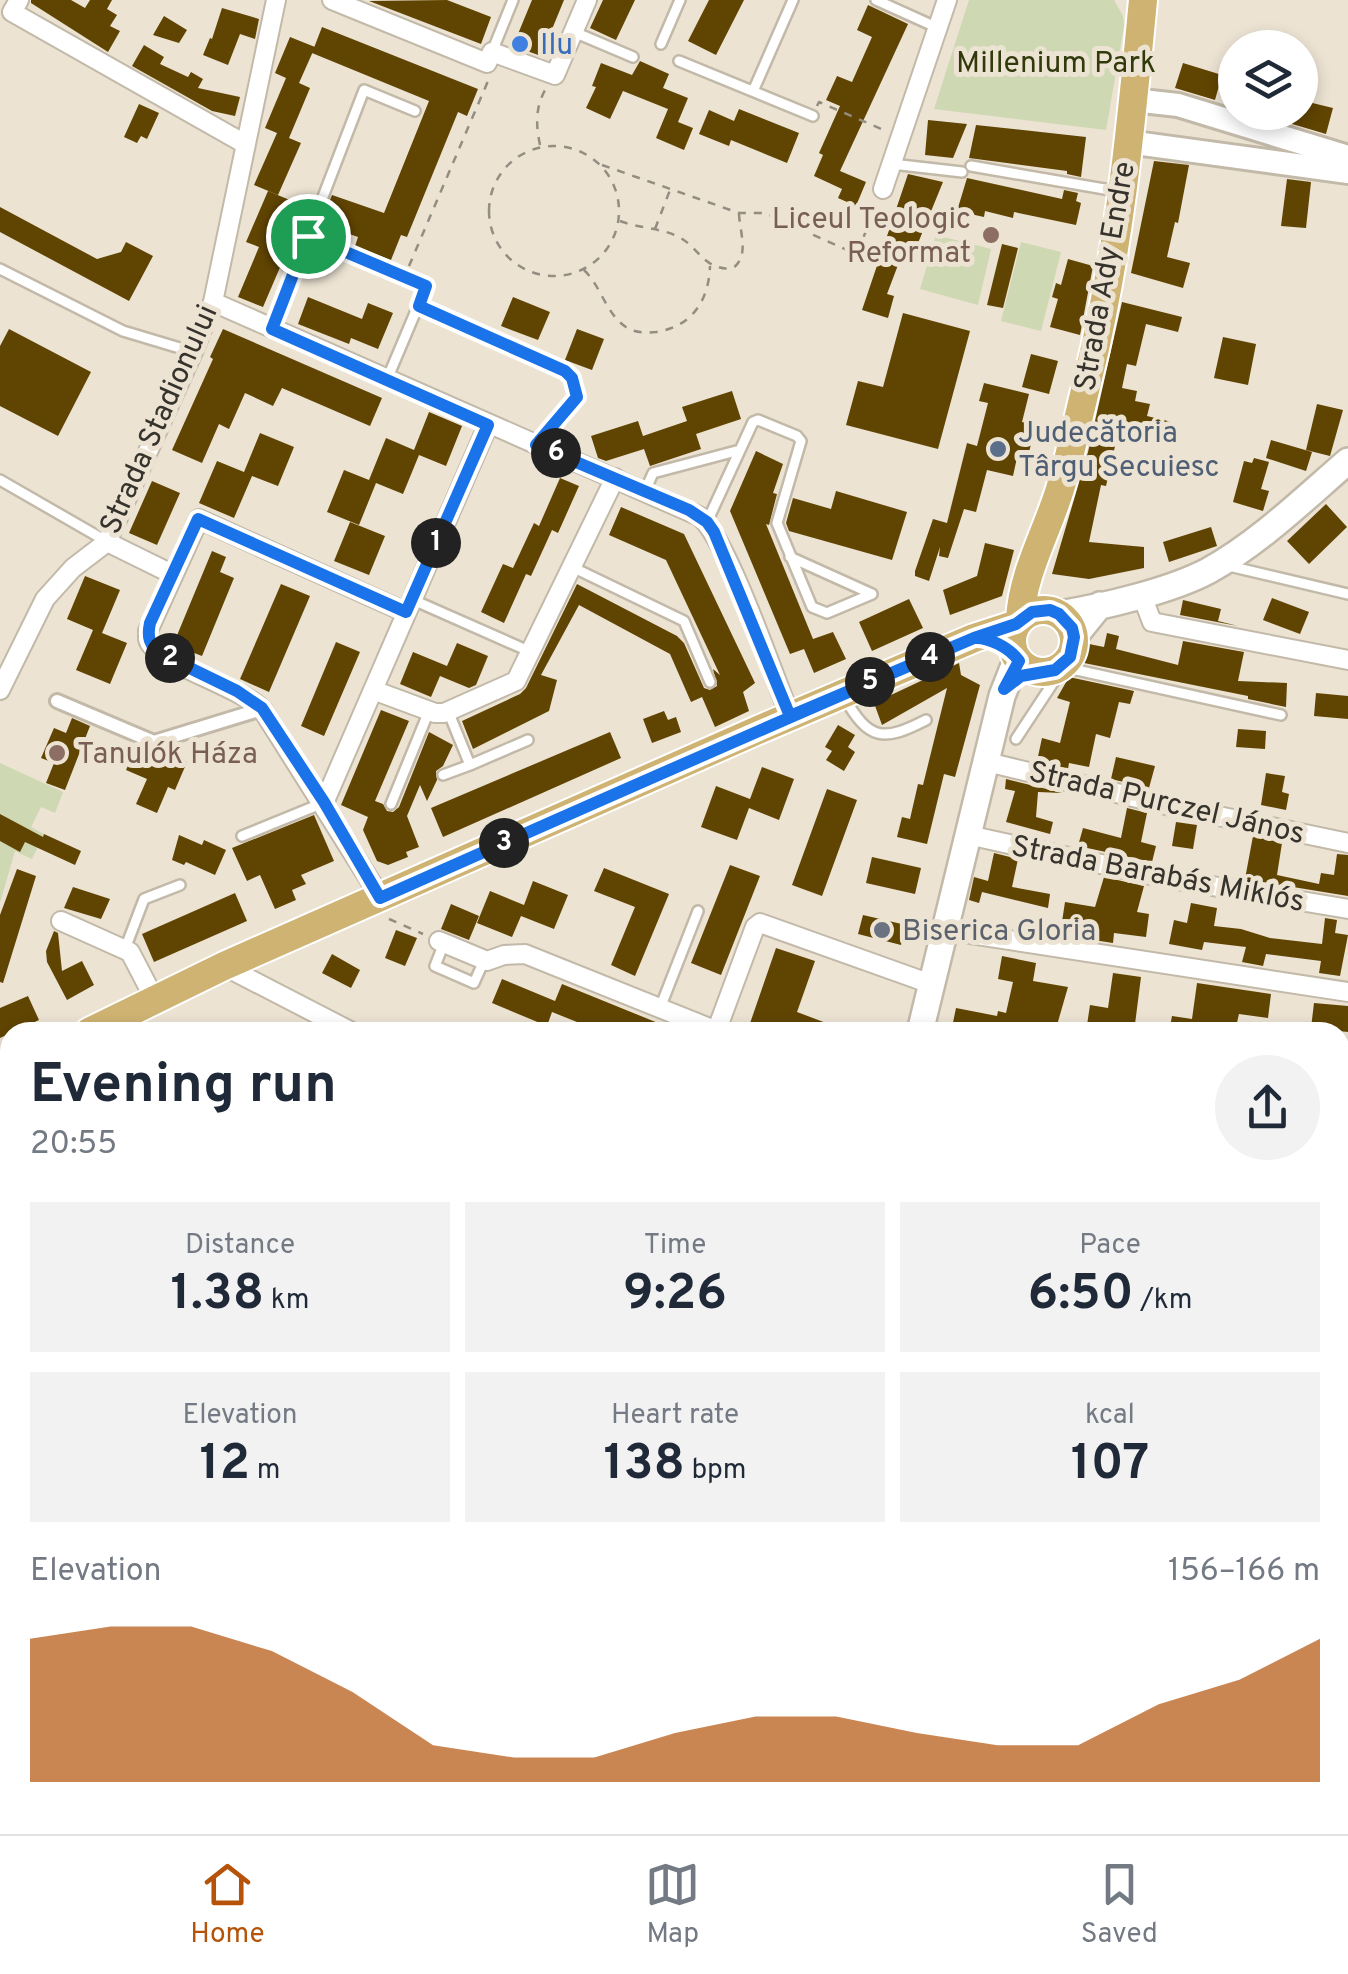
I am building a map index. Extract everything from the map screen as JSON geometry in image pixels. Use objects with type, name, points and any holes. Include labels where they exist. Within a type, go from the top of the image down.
[{"type":"main road","name":"Strada Ady Endre","points":[[1039,546],[1049,647],[1012,633],[1018,622],[1020,604],[1039,546],[1060,490],[1090,372],[1124,192],[1144,0]]},
{"type":"main road","points":[[923,1022],[1004,689],[1100,604],[1188,579],[1221,563],[1348,461]]},
{"type":"main road","points":[[108,1022],[224,966],[790,716],[1018,622],[1032,612],[1049,647]]},
{"type":"main road","points":[[980,637],[1049,647]]},
{"type":"street","points":[[20,0],[12,12],[245,144]]},
{"type":"street","name":"Strada Stadionului","points":[[2,680],[46,600],[73,568],[107,542],[194,352],[213,302],[276,0]]},
{"type":"street","points":[[343,2],[490,58],[555,75],[587,0]]},
{"type":"street","points":[[883,189],[948,0]]},
{"type":"street","points":[[1134,100],[1178,105],[1348,157]]},
{"type":"street","points":[[1128,142],[1348,172]]},
{"type":"street","points":[[213,302],[689,510],[707,522],[790,716]]},
{"type":"street","points":[[324,802],[488,425]]},
{"type":"street","points":[[373,690],[439,711],[516,682],[615,478]]},
{"type":"street","points":[[370,902],[324,802],[262,708],[237,691],[161,654],[150,644],[150,623],[198,519],[408,606]]},
{"type":"street","points":[[107,542],[172,574]]},
{"type":"street","points":[[1142,593],[1152,622],[1348,660]]},
{"type":"street","points":[[58,701],[154,742],[262,708]]},
{"type":"street","name":"Strada Purczel János","points":[[987,762],[1175,808],[1348,842]]},
{"type":"street","name":"Strada Barabás Miklós","points":[[968,835],[1164,878],[1348,909]]},
{"type":"street","points":[[60,920],[130,952],[154,998]]},
{"type":"street","points":[[720,1022],[760,922],[931,984]]},
{"type":"street","points":[[944,930],[1348,992]]},
{"type":"street","points":[[442,942],[487,961],[504,954],[525,954],[693,1022]]},
{"type":"street","points":[[224,966],[333,1022]]},
{"type":"lane","points":[[490,58],[513,0]]},
{"type":"lane","points":[[662,44],[680,0]]},
{"type":"lane","points":[[754,89],[794,0]]},
{"type":"lane","points":[[876,0],[938,28]]},
{"type":"lane","points":[[574,32],[633,57]]},
{"type":"lane","points":[[678,61],[813,116]]},
{"type":"lane","points":[[272,329],[364,90],[414,111]]},
{"type":"lane","points":[[892,164],[945,174],[966,169],[1124,192]]},
{"type":"lane","points":[[308,236],[426,286],[386,380]]},
{"type":"lane","points":[[0,269],[123,331],[194,352]]},
{"type":"lane","points":[[419,306],[565,371],[572,378],[577,390],[574,404],[536,445]]},
{"type":"lane","points":[[707,522],[748,428],[758,420],[797,436],[801,441],[777,515],[790,557],[812,606],[827,613],[872,594],[790,557]]},
{"type":"lane","points":[[645,492],[653,473],[740,450]]},
{"type":"lane","points":[[0,480],[107,542]]},
{"type":"lane","points":[[1221,563],[1348,594]]},
{"type":"lane","points":[[572,567],[684,621],[710,682]]},
{"type":"lane","points":[[408,606],[531,652]]},
{"type":"lane","points":[[1016,739],[1049,647],[1281,715]]},
{"type":"lane","points":[[842,694],[855,717],[881,735],[896,736],[926,720]]},
{"type":"lane","points":[[439,711],[470,764]]},
{"type":"lane","points":[[392,804],[439,711]]},
{"type":"lane","points":[[443,775],[528,740]]},
{"type":"lane","points":[[242,836],[324,802]]},
{"type":"lane","points":[[124,950],[144,898],[180,886]]},
{"type":"lane","points":[[660,1008],[698,911]]},
{"type":"path","points":[[404,277],[489,79],[490,58]]},
{"type":"path","points":[[540,146],[536,128],[538,107],[555,75]]},
{"type":"path","points":[[813,116],[819,102],[901,137]]},
{"type":"path","points":[[601,164],[613,181],[619,200],[619,220],[600,258],[583,270],[562,276],[539,274],[519,266],[502,251],[492,232],[488,210],[498,179],[520,154],[540,146],[562,146],[583,152],[601,164],[739,213],[765,213],[849,252],[857,252],[883,189]]},
{"type":"path","points":[[654,230],[670,189]]},
{"type":"path","points":[[619,220],[674,234],[689,243],[710,266],[732,269],[744,254],[739,213]]},
{"type":"path","points":[[583,270],[594,280],[624,327],[652,332],[686,323],[710,285],[710,266]]},
{"type":"path","points":[[370,902],[442,942]]},
{"type":"green space","name":"Millenium Park","points":[[969,0],[1114,0],[1124,26],[1106,130],[934,109]]},
{"type":"green space","points":[[936,235],[991,249],[978,305],[920,289]]},
{"type":"green space","points":[[1021,242],[1061,252],[1041,331],[1001,321]]},
{"type":"green space","points":[[0,763],[63,792],[55,813],[41,807],[31,827],[44,834],[32,859],[15,851],[0,903]]},
{"type":"building","points":[[31,0],[71,0],[85,8],[90,0],[112,0],[107,9],[117,15],[110,26],[120,31],[108,52]]},
{"type":"building","points":[[447,0],[491,17],[481,44],[369,1]]},
{"type":"building","points":[[532,0],[564,0],[541,56],[513,46]]},
{"type":"building","points":[[603,0],[635,0],[616,40],[590,28]]},
{"type":"building","points":[[709,0],[744,0],[716,55],[688,41]]},
{"type":"building","points":[[868,5],[908,24],[840,171],[866,182],[856,206],[838,198],[842,189],[814,176],[823,155],[819,153],[840,106],[826,100],[837,76],[852,82],[872,37],[857,30]]},
{"type":"building","points":[[222,8],[259,19],[255,39],[240,34],[228,65],[203,55]]},
{"type":"building","points":[[164,16],[187,30],[179,43],[153,35]]},
{"type":"building","points":[[322,27],[478,89],[467,116],[458,112],[407,237],[401,235],[391,260],[355,246],[358,237],[321,224],[332,195],[384,213],[429,101],[312,53]]},
{"type":"building","points":[[290,37],[315,47],[299,83],[310,88],[289,138],[301,143],[278,195],[254,185],[277,133],[265,128],[286,78],[275,73]]},
{"type":"building","points":[[144,45],[164,57],[160,64],[188,77],[191,72],[203,79],[198,88],[240,97],[235,116],[212,111],[132,66]]},
{"type":"building","points":[[640,61],[669,74],[663,88],[688,98],[678,122],[693,128],[684,150],[656,138],[668,109],[623,91],[610,119],[586,108],[601,63],[632,75]]},
{"type":"building","points":[[1183,63],[1218,74],[1215,100],[1175,88]]},
{"type":"building","points":[[139,104],[159,113],[147,139],[141,136],[137,143],[124,137]]},
{"type":"building","points":[[1318,104],[1333,108],[1326,134],[1312,130],[1318,130]]},
{"type":"building","points":[[739,109],[799,133],[787,163],[731,140],[729,146],[699,134],[709,110],[734,121]]},
{"type":"building","points":[[928,120],[967,124],[953,158],[925,155]]},
{"type":"building","points":[[976,125],[1086,137],[1081,177],[1067,171],[969,158]]},
{"type":"building","points":[[1154,161],[1189,165],[1167,257],[1190,263],[1183,288],[1131,273]]},
{"type":"building","points":[[908,174],[943,182],[916,248],[906,244],[887,294],[894,296],[888,318],[862,310]]},
{"type":"building","points":[[967,178],[1062,199],[1064,190],[1078,193],[1076,201],[1081,203],[1076,225],[1014,212],[1013,218],[985,211],[984,217],[957,211]]},
{"type":"building","points":[[1287,179],[1311,182],[1306,228],[1281,226]]},
{"type":"building","points":[[268,191],[292,201],[270,252],[284,258],[263,307],[238,297],[259,247],[246,242]]},
{"type":"building","points":[[0,207],[97,259],[121,252],[126,242],[153,256],[129,301],[0,232]]},
{"type":"building","points":[[1002,244],[1018,248],[1003,308],[987,305]]},
{"type":"building","points":[[1068,259],[1093,266],[1080,335],[1050,327],[1058,299],[1052,297],[1056,283],[1061,285]]},
{"type":"building","points":[[308,297],[362,319],[368,303],[393,313],[378,349],[351,338],[349,344],[298,324]]},
{"type":"building","points":[[513,297],[550,312],[538,340],[501,326]]},
{"type":"building","points":[[1122,302],[1182,317],[1178,332],[1146,324],[1136,366],[1127,364],[1122,388],[1137,391],[1135,401],[1150,404],[1147,416],[1172,422],[1166,444],[1118,433],[1106,486],[1101,485],[1089,542],[1144,547],[1144,568],[1089,579],[1052,574],[1088,452]]},
{"type":"building","points":[[903,313],[970,331],[938,449],[846,425],[858,381],[883,387]]},
{"type":"building","points":[[9,329],[91,372],[58,436],[0,406],[0,346]]},
{"type":"building","points":[[223,329],[382,398],[370,426],[282,388],[273,406],[245,393],[229,429],[219,424],[202,463],[172,450]]},
{"type":"building","points":[[577,329],[604,339],[592,370],[565,360]]},
{"type":"building","points":[[1223,337],[1256,344],[1248,385],[1214,378]]},
{"type":"building","points":[[1031,354],[1058,361],[1049,394],[1022,387]]},
{"type":"building","name":"Judecătoria Târgu Secuiesc","points":[[984,383],[1029,394],[1022,422],[1036,425],[1028,456],[1018,453],[1013,476],[987,470],[976,512],[964,509],[948,558],[939,556],[940,547],[929,581],[915,576],[915,571],[933,519],[947,523],[967,443],[977,446],[988,403],[979,401]]},
{"type":"building","points":[[732,391],[741,419],[696,434],[701,449],[650,466],[644,449],[606,461],[598,458],[591,436],[638,421],[643,436],[687,421],[682,407]]},
{"type":"building","points":[[1317,404],[1343,410],[1330,456],[1306,450]]},
{"type":"building","points":[[429,412],[462,426],[446,466],[419,455],[403,494],[376,483],[359,525],[327,512],[344,470],[369,480],[386,438],[414,450]]},
{"type":"building","points":[[260,433],[294,447],[278,486],[252,476],[234,518],[199,503],[217,461],[244,472]]},
{"type":"building","points":[[1271,440],[1312,452],[1306,471],[1266,458]]},
{"type":"building","points":[[756,451],[783,464],[773,493],[777,494],[769,525],[766,524],[813,639],[833,632],[846,659],[814,673],[804,649],[790,654],[730,511]]},
{"type":"building","points":[[1254,458],[1269,462],[1261,489],[1269,491],[1263,511],[1233,502],[1244,461],[1252,463]]},
{"type":"building","points":[[560,478],[579,486],[558,533],[552,530],[504,623],[481,612],[503,564],[513,568],[534,523],[539,526]]},
{"type":"building","points":[[152,481],[180,493],[157,545],[129,533]]},
{"type":"building","points":[[836,491],[907,512],[892,560],[789,531],[786,523],[793,498],[831,509]]},
{"type":"building","points":[[1326,504],[1347,527],[1309,564],[1287,541]]},
{"type":"building","points":[[621,507],[684,534],[755,683],[743,692],[749,711],[715,727],[702,697],[691,702],[670,654],[579,605],[541,675],[557,680],[549,711],[473,749],[462,721],[526,688],[577,584],[677,636],[704,688],[717,686],[713,669],[720,675],[666,560],[609,535]]},
{"type":"building","points":[[350,522],[385,536],[369,575],[334,561]]},
{"type":"building","points":[[1211,527],[1217,546],[1169,562],[1163,542]]},
{"type":"building","points":[[985,543],[1014,550],[1002,596],[950,615],[943,590],[977,576]]},
{"type":"building","points":[[212,551],[226,557],[220,572],[234,578],[202,656],[173,645]]},
{"type":"building","points":[[85,576],[120,590],[102,633],[127,643],[110,684],[76,670],[93,630],[67,619]]},
{"type":"building","points":[[281,584],[310,596],[269,692],[240,679]]},
{"type":"building","points":[[1272,598],[1309,612],[1300,634],[1263,620]]},
{"type":"building","points":[[909,599],[923,628],[872,651],[859,622]]},
{"type":"building","points":[[1183,600],[1221,609],[1218,621],[1238,626],[1180,615]]},
{"type":"building","points":[[1107,633],[1119,636],[1116,649],[1178,665],[1183,641],[1244,652],[1238,681],[1287,683],[1286,707],[1084,663],[1089,644],[1104,647]]},
{"type":"building","points":[[336,642],[360,652],[324,736],[301,726]]},
{"type":"building","points":[[457,643],[488,656],[476,685],[469,688],[440,676],[431,697],[400,684],[413,652],[447,666]]},
{"type":"building","points":[[959,663],[961,675],[980,685],[955,777],[944,774],[927,844],[897,837],[902,817],[910,819],[918,784],[923,785],[947,688],[882,725],[874,703]]},
{"type":"building","points":[[1069,677],[1134,691],[1130,704],[1119,702],[1110,738],[1096,734],[1089,767],[1069,763],[1068,769],[1037,761],[1042,738],[1060,743],[1070,702],[1057,698]]},
{"type":"building","points":[[1316,693],[1348,696],[1348,719],[1314,716]]},
{"type":"building","points":[[381,710],[409,721],[375,801],[387,811],[399,807],[429,732],[453,745],[443,766],[436,771],[437,780],[427,801],[420,785],[407,816],[419,847],[406,852],[408,857],[388,865],[377,861],[363,830],[368,817],[341,805]]},
{"type":"building","points":[[664,711],[668,720],[676,717],[681,732],[652,743],[643,719]]},
{"type":"building","name":"Tanulók Háza","points":[[72,718],[90,726],[65,790],[46,783],[54,763],[41,758],[54,728],[66,733]]},
{"type":"building","points":[[838,725],[855,735],[848,747],[855,752],[844,771],[826,760],[832,751],[825,747]]},
{"type":"building","points":[[1238,729],[1266,731],[1265,749],[1236,747]]},
{"type":"building","points":[[610,732],[621,758],[443,837],[431,808]]},
{"type":"building","points":[[136,748],[162,759],[165,752],[187,762],[175,790],[168,787],[157,813],[136,804],[147,779],[126,770]]},
{"type":"building","points":[[1116,757],[1155,766],[1149,788],[1111,779]]},
{"type":"building","points":[[762,767],[794,779],[779,820],[749,808],[737,840],[701,827],[716,786],[750,799]]},
{"type":"building","points":[[1266,773],[1285,776],[1282,792],[1289,794],[1286,810],[1261,805]]},
{"type":"building","points":[[1006,779],[1063,793],[1038,792],[1036,817],[1053,822],[1050,834],[1006,822],[1015,791],[1005,789]]},
{"type":"building","points":[[827,789],[857,800],[822,896],[792,885]]},
{"type":"building","points":[[1127,808],[1147,813],[1141,842],[1156,846],[1152,862],[1078,846],[1083,828],[1121,838]]},
{"type":"building","points":[[0,814],[43,837],[44,834],[81,851],[75,865],[25,842],[20,852],[0,841]]},
{"type":"building","points":[[314,815],[334,861],[301,875],[306,884],[292,890],[296,900],[275,909],[260,875],[247,881],[232,848]]},
{"type":"building","points":[[1176,822],[1197,825],[1193,849],[1172,846]]},
{"type":"building","points":[[179,835],[226,850],[215,875],[172,860]]},
{"type":"building","points":[[1253,836],[1282,843],[1277,875],[1319,884],[1321,873],[1334,875],[1337,854],[1348,855],[1348,896],[1245,879]]},
{"type":"building","points":[[994,853],[1018,859],[1012,887],[1050,894],[1048,908],[982,892],[979,903],[969,900],[974,877],[988,881]]},
{"type":"building","points":[[872,857],[921,868],[915,894],[866,883]]},
{"type":"building","points":[[730,865],[760,876],[721,975],[691,963]]},
{"type":"building","points":[[604,868],[669,894],[635,976],[611,965],[635,907],[594,891]]},
{"type":"building","points":[[17,869],[36,876],[3,983],[0,915]]},
{"type":"building","points":[[1104,877],[1144,886],[1137,912],[1149,914],[1146,937],[1114,933],[1113,943],[1060,935],[1065,902],[1095,907]]},
{"type":"building","points":[[533,881],[568,895],[554,929],[521,916],[512,937],[477,923],[490,891],[524,905]]},
{"type":"building","points":[[73,887],[110,899],[101,919],[64,908]]},
{"type":"building","points":[[235,893],[247,921],[154,962],[142,934]]},
{"type":"building","points":[[1191,903],[1217,908],[1214,926],[1270,938],[1322,944],[1325,918],[1337,920],[1335,933],[1348,935],[1340,976],[1319,973],[1321,961],[1266,954],[1263,966],[1242,962],[1246,947],[1204,942],[1202,950],[1169,944],[1174,920],[1187,923]]},
{"type":"building","points":[[451,904],[479,916],[469,940],[441,929]]},
{"type":"building","name":"Biserica Gloria","points":[[863,915],[906,925],[901,945],[858,934]]},
{"type":"building","points":[[396,930],[417,938],[405,966],[385,958]]},
{"type":"building","points":[[54,931],[58,933],[62,971],[82,961],[94,985],[67,1000],[47,962],[46,951]]},
{"type":"building","points":[[776,948],[815,961],[797,1012],[824,1022],[750,1022]]},
{"type":"building","points":[[332,954],[360,970],[351,988],[322,973]]},
{"type":"building","points":[[1002,956],[1036,963],[1033,981],[1068,987],[1058,1022],[953,1022],[956,1008],[997,1016],[998,1011],[1006,1013],[1013,982],[998,979]]},
{"type":"building","points":[[1113,973],[1141,977],[1135,1022],[1087,1022],[1090,1005],[1108,1008]]},
{"type":"building","points":[[502,979],[555,1001],[562,984],[656,1022],[577,1022],[552,1012],[548,1022],[537,1022],[492,1003]]},
{"type":"building","points":[[1197,983],[1271,994],[1268,1018],[1239,1014],[1237,1022],[1171,1022],[1172,1016],[1192,1019]]},
{"type":"building","points":[[28,996],[39,1020],[0,1022],[0,1008]]},
{"type":"building","points":[[1314,1003],[1348,1006],[1348,1022],[1312,1022]]},
{"type":"place","name":"Ilu","points":[[520,44]]},
{"type":"place","name":"Liceul Teologic Reformat","points":[[991,235]]},
{"type":"place","name":"Judecătoria Târgu Secuiesc","points":[[998,449]]},
{"type":"place","name":"Tanulók Háza","points":[[57,753]]},
{"type":"place","name":"Biserica Gloria","points":[[882,930]]},
{"type":"route","points":[[308,236],[272,329],[488,425],[406,612],[198,519],[150,623],[148,638],[161,654],[237,691],[262,708],[324,802],[380,898],[974,638],[1014,652],[1019,661],[1004,689],[1021,676],[1055,670],[1070,657],[1074,648],[1072,628],[1059,614],[1041,610],[1024,616],[1016,624],[998,628],[980,637],[974,638],[790,716],[707,522],[689,510],[536,445],[577,397],[572,378],[565,371],[419,306],[426,286],[308,236]]}]
